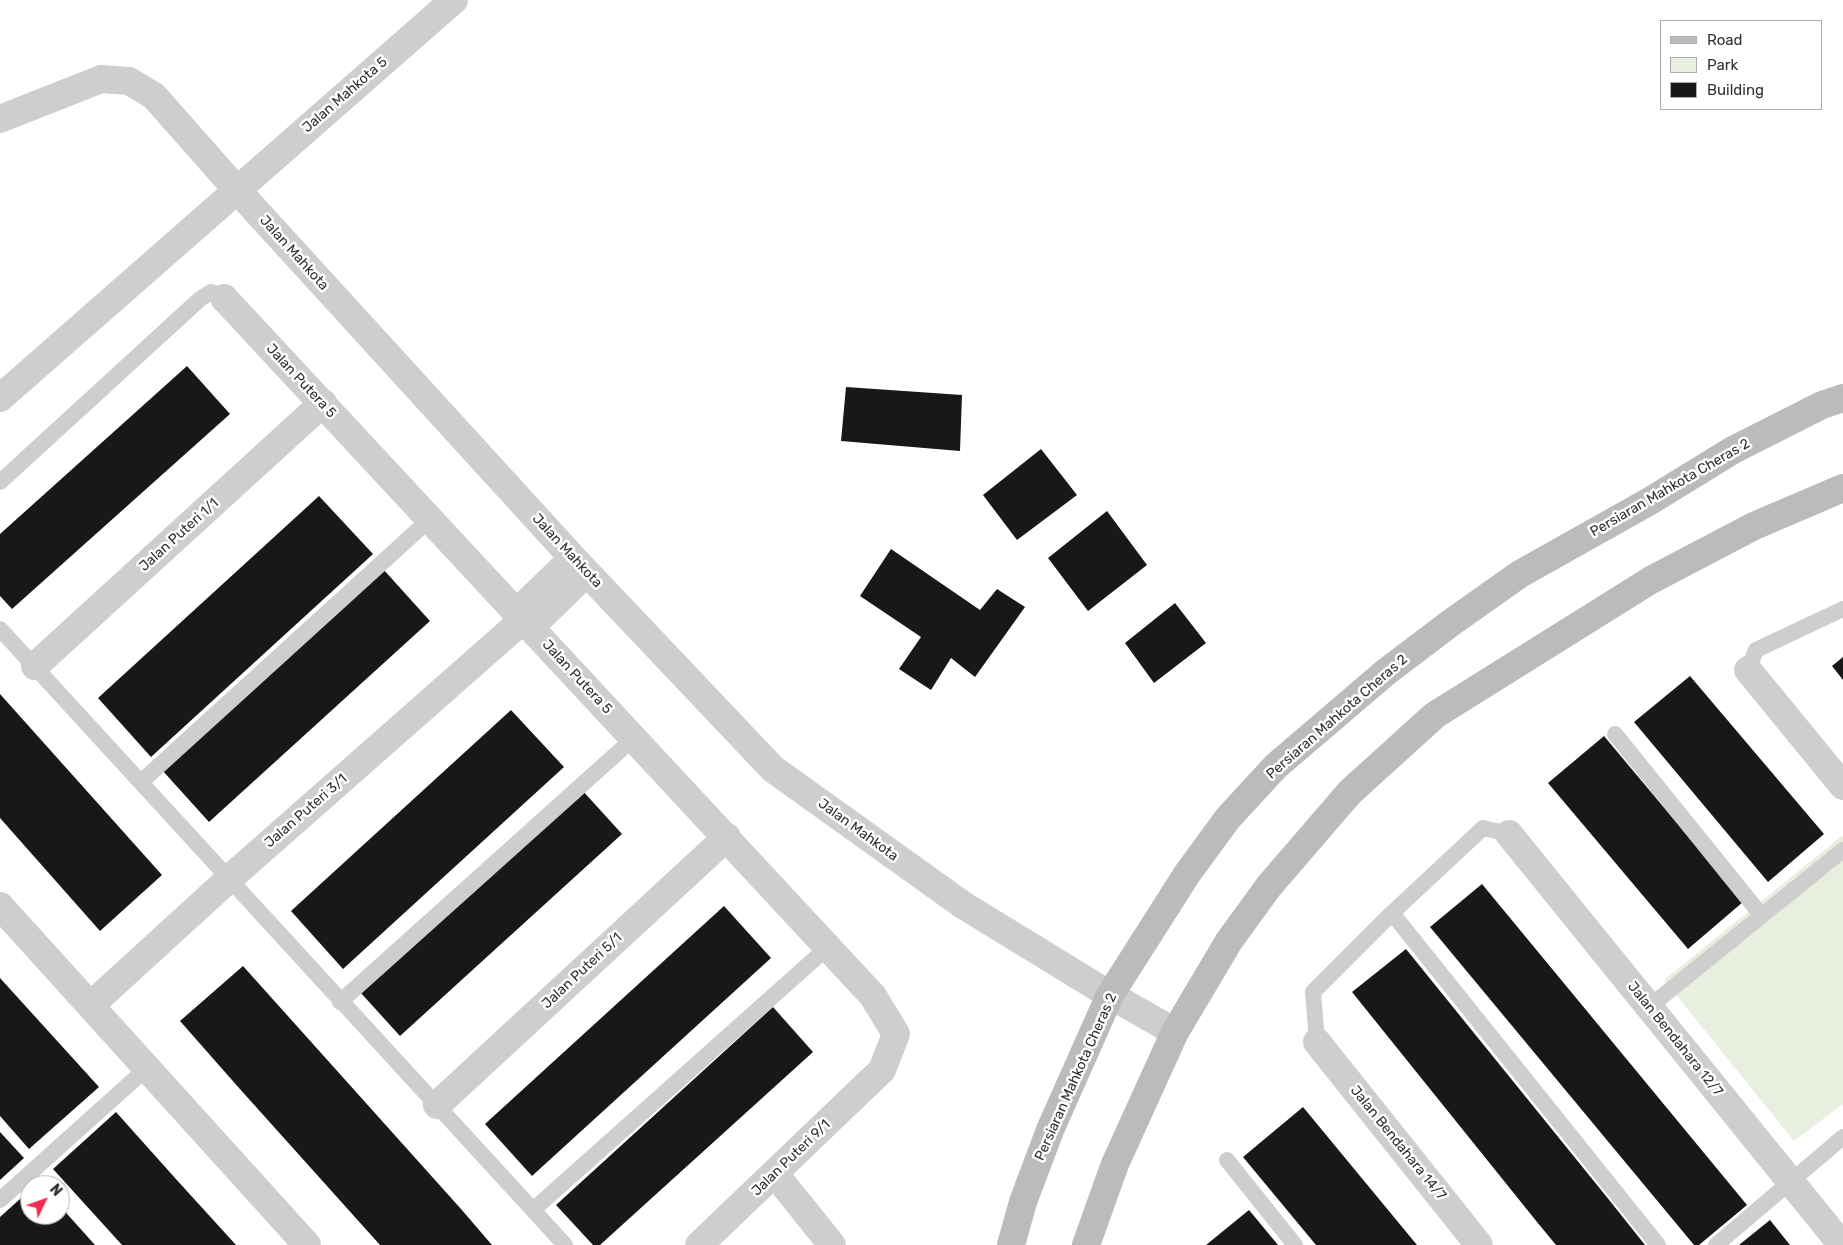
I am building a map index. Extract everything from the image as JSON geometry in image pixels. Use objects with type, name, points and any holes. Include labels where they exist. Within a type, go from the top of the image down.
[{"type":"street","name":"Jalan Mahkota 5","points":[[0,398],[454,0]]},
{"type":"street","name":"Jalan Mahkota","points":[[0,119],[101,79],[129,81],[154,96],[237,190],[580,566],[773,769],[963,906],[1175,1032]]},
{"type":"street","name":"Jalan Putera 5","points":[[224,298],[873,996],[896,1034],[882,1070]]},
{"type":"street","name":"Persiaran Mahkota Cheras 2","points":[[1011,1245],[1023,1202],[1050,1130],[1110,995],[1187,874],[1228,818],[1276,766],[1386,672],[1520,574],[1733,450],[1822,405],[1843,398]]},
{"type":"street","name":"Jalan Puteri 1/1","points":[[35,666],[323,404]]},
{"type":"street","points":[[1086,1245],[1115,1164],[1175,1032],[1229,941],[1269,886],[1350,792],[1435,715],[1650,580],[1754,526],[1843,488]]},
{"type":"street","name":"Jalan Puteri 3/1","points":[[91,1005],[230,878],[524,619],[580,566]]},
{"type":"street","points":[[1748,670],[1843,786]]},
{"type":"street","name":"Jalan Bendahara 12/7","points":[[1509,834],[1842,1245]]},
{"type":"street","name":"Jalan Puteri 5/1","points":[[436,1105],[727,837]]},
{"type":"street","points":[[0,906],[307,1245]]},
{"type":"street","name":"Jalan Bendahara 14/7","points":[[1317,1042],[1479,1245]]},
{"type":"street","name":"Jalan Puteri 9/1","points":[[699,1245],[882,1070]]},
{"type":"street","points":[[775,1174],[832,1245]]},
{"type":"lane","points":[[0,482],[200,299],[211,292],[224,298]]},
{"type":"lane","points":[[141,782],[430,519]]},
{"type":"lane","points":[[1748,670],[1756,650],[1843,609]]},
{"type":"lane","points":[[0,629],[230,878],[340,1002],[565,1245]]},
{"type":"lane","points":[[1616,734],[1762,916]]},
{"type":"lane","points":[[340,1002],[634,738]]},
{"type":"lane","points":[[1317,1042],[1313,992],[1483,828],[1509,834]]},
{"type":"lane","points":[[1649,1007],[1843,850]]},
{"type":"lane","points":[[1392,914],[1658,1245]]},
{"type":"lane","points":[[533,1210],[828,947]]},
{"type":"lane","points":[[0,1200],[147,1068]]},
{"type":"lane","points":[[1716,1245],[1843,1137]]},
{"type":"lane","points":[[1227,1160],[1295,1245]]},
{"type":"green space","points":[[1843,835],[1843,1104],[1794,1141],[1664,980]]},
{"type":"building","points":[[187,366],[230,414],[12,609],[0,596],[0,534]]},
{"type":"building","points":[[846,387],[962,395],[960,451],[841,441]]},
{"type":"building","points":[[1041,449],[1077,495],[1017,540],[983,495]]},
{"type":"building","points":[[319,496],[373,554],[151,757],[98,698]]},
{"type":"building","points":[[1107,511],[1147,565],[1088,611],[1048,558]]},
{"type":"building","points":[[891,549],[980,610],[997,589],[1025,607],[975,677],[951,658],[931,690],[899,669],[921,637],[860,596]]},
{"type":"building","points":[[383,569],[430,621],[209,822],[162,770]]},
{"type":"building","points":[[1175,603],[1206,643],[1154,683],[1125,643]]},
{"type":"building","points":[[1843,657],[1843,680],[1832,666]]},
{"type":"building","points":[[1690,676],[1824,834],[1768,882],[1634,722]]},
{"type":"building","points":[[0,694],[162,875],[100,931],[0,818]]},
{"type":"building","points":[[511,710],[564,767],[343,969],[291,911]]},
{"type":"building","points":[[1604,736],[1743,902],[1688,949],[1548,783]]},
{"type":"building","points":[[582,790],[622,834],[400,1036],[360,992]]},
{"type":"building","points":[[1482,884],[1747,1205],[1699,1245],[1694,1245],[1430,927]]},
{"type":"building","points":[[724,906],[771,958],[532,1176],[485,1124]]},
{"type":"building","points":[[1406,949],[1645,1245],[1556,1245],[1537,1222],[1352,992]]},
{"type":"building","points":[[243,966],[492,1245],[380,1245],[239,1088],[180,1021]]},
{"type":"building","points":[[0,978],[99,1087],[29,1149],[0,1116]]},
{"type":"building","points":[[773,1007],[813,1052],[600,1245],[593,1245],[556,1205]]},
{"type":"building","points":[[1303,1107],[1417,1245],[1316,1245],[1243,1157]]},
{"type":"building","points":[[116,1112],[236,1245],[122,1245],[70,1188],[70,1175],[58,1175],[53,1169]]},
{"type":"building","points":[[0,1132],[24,1158],[0,1180]]},
{"type":"building","points":[[20,1199],[20,1225],[70,1225],[70,1217],[95,1245],[0,1245],[0,1217]]},
{"type":"building","points":[[1249,1210],[1278,1245],[1206,1245]]},
{"type":"building","points":[[1770,1220],[1790,1245],[1739,1245]]}]
